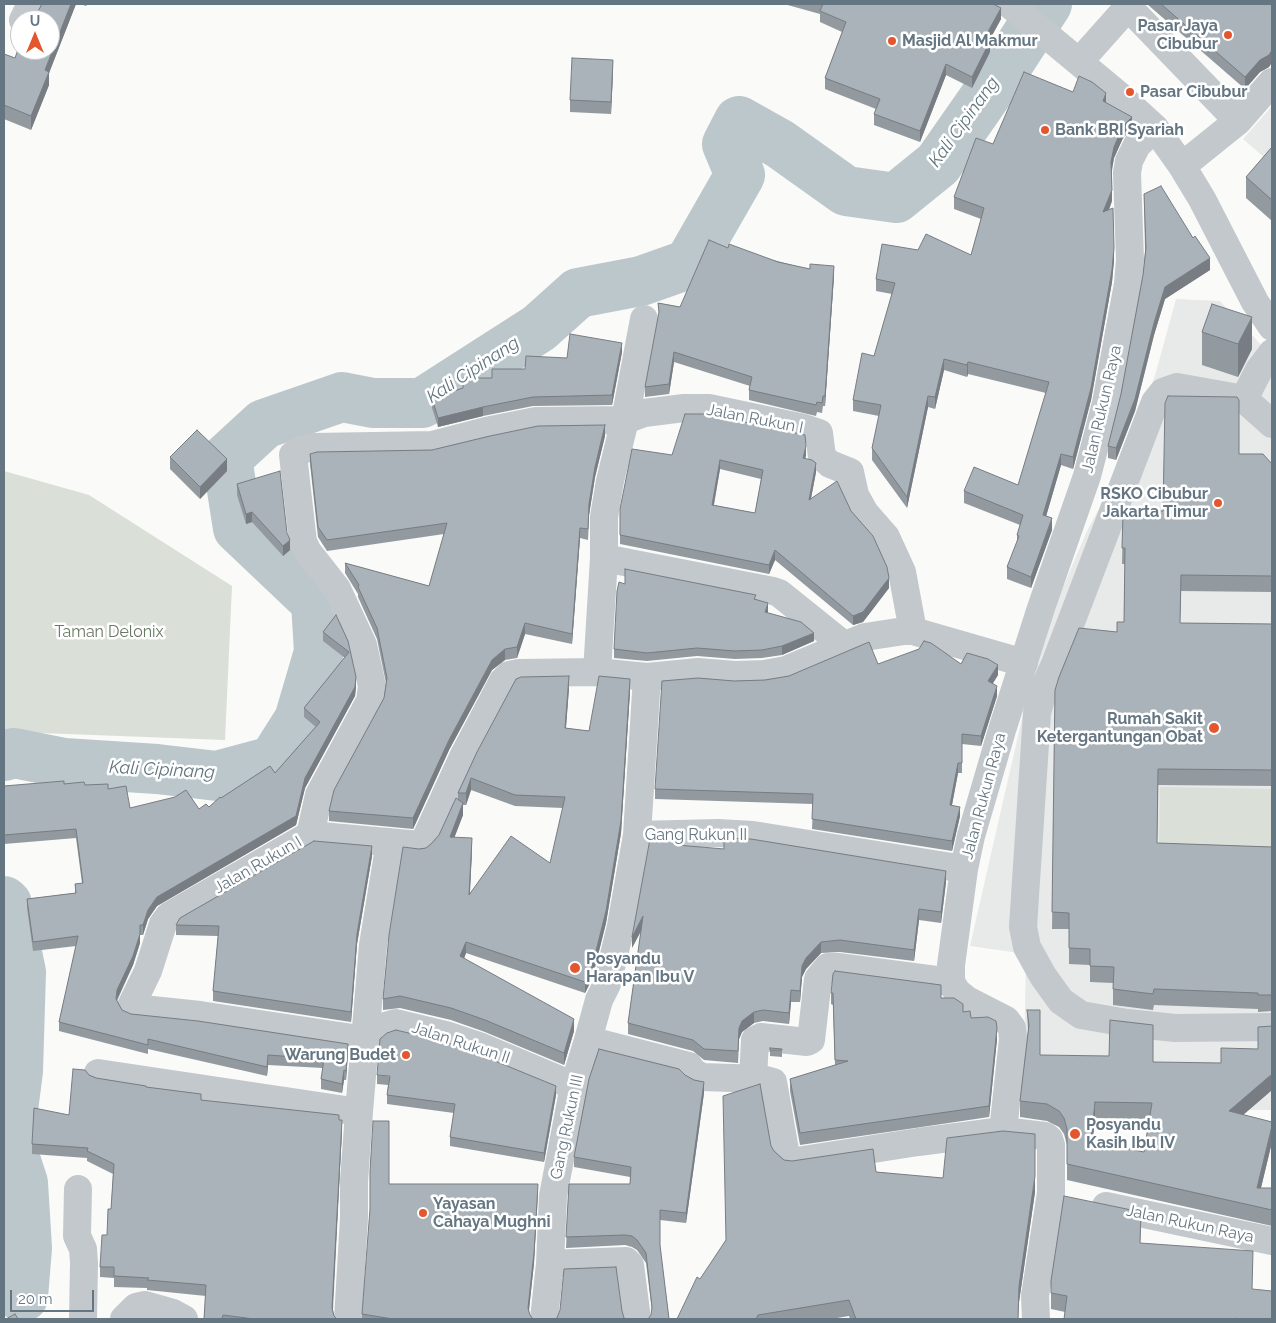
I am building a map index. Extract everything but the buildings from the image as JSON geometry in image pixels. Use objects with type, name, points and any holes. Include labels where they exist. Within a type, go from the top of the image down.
[{"type":"street","points":[[1008,4],[1155,128],[1182,166],[1202,199],[1255,302],[1272,328]]},
{"type":"street","points":[[1079,62],[1129,5],[1238,120]]},
{"type":"street","points":[[1182,166],[1238,120],[1272,82]]},
{"type":"street","name":"Jalan Rukun Raya","points":[[951,982],[951,965],[964,869],[971,836],[1024,662],[1087,476],[1106,403],[1128,284],[1130,260],[1127,173],[1129,161],[1131,153],[1137,145],[1155,128]]},
{"type":"street","points":[[597,672],[604,558],[604,517],[644,319]]},
{"type":"street","points":[[1256,410],[1259,370],[1272,353]]},
{"type":"street","points":[[1256,410],[1272,375]]},
{"type":"street","points":[[1256,410],[1177,387],[1163,392],[1155,402],[1055,664],[1044,688],[1037,714],[1023,927],[1027,947],[1043,976],[1061,1001],[1081,1015],[1127,1023],[1174,1028],[1272,1027]]},
{"type":"street","name":"Jalan Rukun I","points":[[625,420],[644,413],[684,408],[709,408],[804,428],[819,433],[822,457],[830,464],[850,472],[855,495],[865,513],[886,537],[902,572],[913,631]]},
{"type":"street","points":[[310,835],[319,795],[370,700],[372,686],[363,645],[337,589],[308,552],[303,542],[293,455],[300,450],[314,447],[432,445],[536,421],[625,420]]},
{"type":"street","points":[[604,558],[779,593],[845,646]]},
{"type":"street","name":"Jalan Rukun I","points":[[366,1040],[200,1015],[131,1007],[148,971],[163,924],[169,916],[310,835],[420,845],[425,840],[462,757],[503,681],[509,676],[519,673],[597,672],[647,677],[698,672],[764,674],[786,670],[865,637],[913,631],[1024,662]]},
{"type":"street","points":[[637,835],[647,677]]},
{"type":"street","name":"Gang Rukun II","points":[[588,1040],[599,1000],[607,984],[621,926],[637,835],[718,833],[753,835],[964,869]]},
{"type":"street","points":[[348,1319],[354,1218],[354,1181],[373,945],[390,842]]},
{"type":"street","points":[[753,1079],[755,1040],[761,1037],[807,1042],[811,1040],[818,979],[828,967],[951,982],[957,992],[967,1000],[997,1014],[1006,1020],[1012,1028],[1013,1039],[1003,1131]]},
{"type":"street","name":"Jalan Rukun II","points":[[366,1040],[380,1028],[396,1023],[446,1035],[479,1046],[574,1086]]},
{"type":"street","points":[[588,1040],[689,1066],[693,1072],[702,1077],[753,1079],[773,1082],[786,1156],[790,1162],[1003,1131],[1045,1136],[1049,1139],[1051,1145],[1051,1193],[1035,1296],[1036,1319]]},
{"type":"street","name":"Gang Rukun III","points":[[544,1319],[550,1264],[552,1196],[574,1086],[588,1040]]},
{"type":"street","points":[[98,1073],[359,1112]]},
{"type":"street","points":[[78,1189],[77,1236],[83,1248],[84,1263],[82,1319]]},
{"type":"street","name":"Jalan Rukun Raya","points":[[1051,1193],[1272,1241]]},
{"type":"street","points":[[550,1264],[626,1262],[630,1265],[637,1319]]},
{"type":"street","points":[[124,1319],[136,1307],[145,1305],[173,1313],[184,1319]]},
{"type":"shaded area","points":[[1272,106],[1272,164],[1243,139]]},
{"type":"shaded area","points":[[1176,299],[1220,301],[1265,349],[1272,353],[1272,1110],[1023,1110],[1026,954],[970,946],[1039,644],[1086,533],[1130,450],[1156,372]]},
{"type":"green space","name":"Taman Delonix","points":[[4,471],[89,495],[232,586],[225,740],[4,733]]},
{"type":"green space","points":[[1160,787],[1272,789],[1272,852],[1159,850]]},
{"type":"waterway","name":"Kali Cipinang","points":[[4,756],[14,753],[64,763],[157,769],[217,776],[273,761],[299,720],[319,652],[316,602],[238,528],[227,458],[264,424],[342,397],[373,403],[422,403],[539,328],[578,293],[641,281],[689,264],[740,175],[727,144],[739,121],[780,144],[846,191],[896,198],[938,164],[1047,4]]},
{"type":"waterway","name":"Kali Cipinang","points":[[4,901],[7,904],[21,972],[18,1071],[9,1140],[23,1183],[27,1248],[23,1297],[4,1288]]},
{"type":"place","name":"Pasar Jaya Cibubur","points":[[1228,35]]},
{"type":"place","name":"Masjid Al Makmur","points":[[892,41]]},
{"type":"place","name":"Pasar Cibubur","points":[[1130,92]]},
{"type":"place","name":"Bank BRI Syariah","points":[[1045,130]]},
{"type":"place","name":"RSKO Cibubur Jakarta Timur","points":[[1218,503]]},
{"type":"place","name":"Rumah Sakit Ketergantungan Obat","points":[[1214,728]]},
{"type":"place","name":"Posyandu Harapan Ibu V","points":[[575,968]]},
{"type":"place","name":"Warung Budet","points":[[406,1055]]},
{"type":"place","name":"Posyandu Kasih Ibu IV","points":[[1075,1134]]},
{"type":"place","name":"Yayasan Cahaya Mughni","points":[[423,1213]]}]
